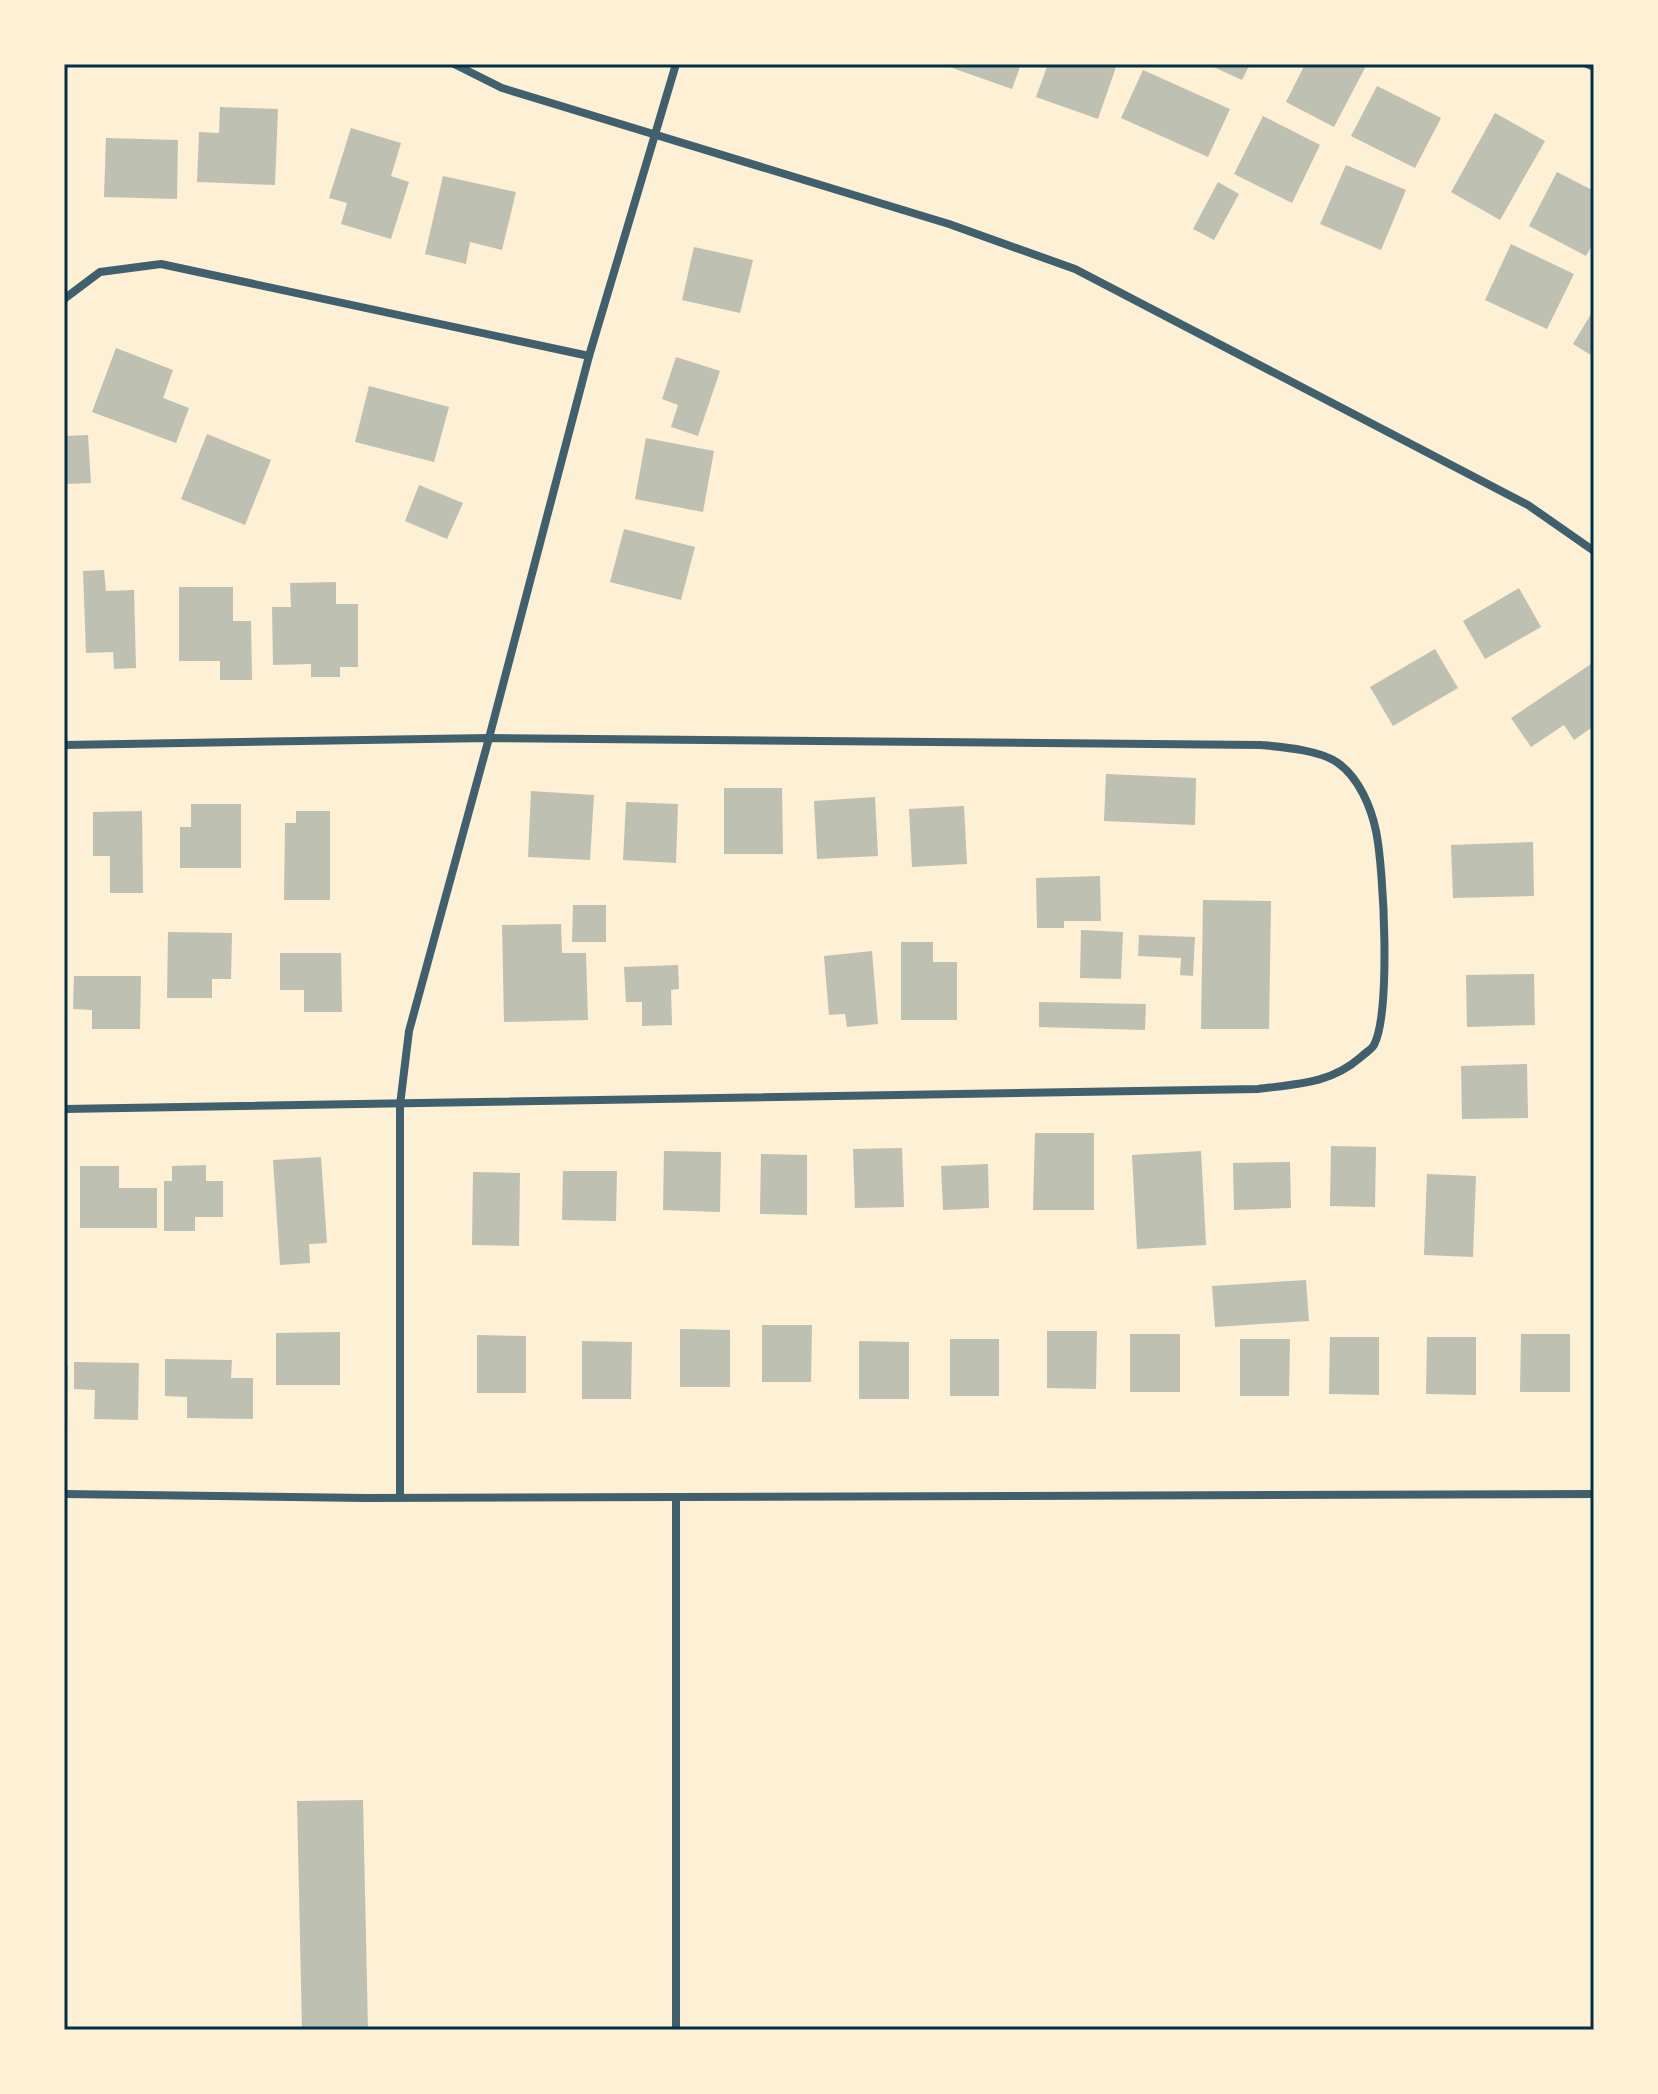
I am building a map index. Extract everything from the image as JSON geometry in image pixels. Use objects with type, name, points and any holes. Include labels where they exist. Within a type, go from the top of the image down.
[{"type":"street","points":[[454,64],[502,88],[949,224],[1075,269],[1528,505],[1594,551]]},
{"type":"street","points":[[400,1497],[400,1105],[409,1031],[589,356],[676,64]]},
{"type":"street","points":[[1587,64],[1594,67]]},
{"type":"street","points":[[64,299],[100,272],[161,264],[589,356]]},
{"type":"street","points":[[64,745],[489,738],[1261,745],[1300,749],[1337,762],[1360,788],[1376,831],[1383,902],[1383,1008],[1374,1046],[1346,1070],[1308,1083],[1258,1089],[64,1109]]},
{"type":"street","points":[[64,1494],[400,1497],[1594,1494]]},
{"type":"street","points":[[676,1497],[676,2030]]},
{"type":"building","points":[[941,64],[1021,64],[1012,89]]},
{"type":"building","points":[[1048,64],[1117,64],[1098,119],[1036,97]]},
{"type":"building","points":[[1207,64],[1250,64],[1242,80]]},
{"type":"building","points":[[1305,64],[1367,64],[1334,127],[1286,102]]},
{"type":"building","points":[[1143,70],[1230,109],[1208,157],[1121,118]]},
{"type":"building","points":[[1377,86],[1441,118],[1415,168],[1351,136]]},
{"type":"building","points":[[220,107],[278,109],[275,185],[197,182],[199,132],[219,133]]},
{"type":"building","points":[[1495,113],[1545,141],[1500,220],[1451,192]]},
{"type":"building","points":[[1263,116],[1320,145],[1292,203],[1234,174]]},
{"type":"building","points":[[351,128],[401,143],[391,176],[409,182],[391,239],[341,224],[347,203],[329,198]]},
{"type":"building","points":[[106,138],[178,140],[177,199],[104,197]]},
{"type":"building","points":[[1346,165],[1406,190],[1381,250],[1320,224]]},
{"type":"building","points":[[1557,172],[1594,191],[1594,241],[1586,256],[1529,226]]},
{"type":"building","points":[[443,176],[516,192],[502,250],[470,242],[466,264],[425,254]]},
{"type":"building","points":[[1218,182],[1239,194],[1214,240],[1193,229]]},
{"type":"building","points":[[1511,244],[1574,274],[1547,329],[1485,300]]},
{"type":"building","points":[[694,247],[753,260],[740,313],[682,300]]},
{"type":"building","points":[[1594,309],[1594,357],[1573,344]]},
{"type":"building","points":[[116,348],[173,370],[163,398],[189,408],[176,443],[92,412]]},
{"type":"building","points":[[676,357],[720,371],[698,436],[671,427],[678,405],[662,399]]},
{"type":"building","points":[[369,386],[449,407],[434,462],[355,442]]},
{"type":"building","points":[[207,434],[271,460],[245,525],[181,499]]},
{"type":"building","points":[[88,435],[91,483],[64,484],[64,436]]},
{"type":"building","points":[[646,438],[714,451],[703,512],[635,499]]},
{"type":"building","points":[[419,485],[463,503],[447,539],[405,521]]},
{"type":"building","points":[[624,529],[695,547],[681,600],[610,582]]},
{"type":"building","points":[[104,570],[106,591],[134,590],[136,668],[114,669],[113,652],[86,653],[83,571]]},
{"type":"building","points":[[336,582],[336,604],[358,604],[358,667],[340,667],[340,677],[311,677],[311,664],[273,665],[272,607],[291,607],[290,583]]},
{"type":"building","points":[[179,587],[233,587],[233,621],[251,621],[252,680],[220,680],[220,661],[179,661]]},
{"type":"building","points":[[1519,588],[1541,627],[1485,659],[1463,621]]},
{"type":"building","points":[[1435,649],[1458,688],[1393,726],[1370,687]]},
{"type":"building","points":[[1594,662],[1594,726],[1574,740],[1564,725],[1531,747],[1511,718]]},
{"type":"building","points":[[1106,774],[1196,778],[1195,825],[1104,821]]},
{"type":"building","points":[[724,788],[782,788],[783,854],[724,854]]},
{"type":"building","points":[[531,791],[594,795],[590,860],[528,857]]},
{"type":"building","points":[[875,797],[878,856],[817,859],[814,801]]},
{"type":"building","points":[[626,802],[678,804],[676,863],[623,860]]},
{"type":"building","points":[[191,804],[241,804],[241,868],[180,868],[180,827],[191,827]]},
{"type":"building","points":[[964,806],[967,864],[912,867],[909,809]]},
{"type":"building","points":[[142,811],[143,893],[110,893],[110,856],[93,856],[93,812]]},
{"type":"building","points":[[296,811],[330,811],[330,900],[284,900],[285,823],[296,823]]},
{"type":"building","points":[[1533,842],[1534,896],[1453,898],[1451,845]]},
{"type":"building","points":[[1100,876],[1101,921],[1064,921],[1064,928],[1037,928],[1036,878]]},
{"type":"building","points":[[1203,900],[1271,901],[1269,1029],[1201,1029]]},
{"type":"building","points":[[573,905],[606,905],[606,942],[572,942]]},
{"type":"building","points":[[561,924],[562,953],[586,953],[588,1020],[504,1022],[502,925]]},
{"type":"building","points":[[1081,930],[1123,932],[1121,979],[1080,978]]},
{"type":"building","points":[[168,932],[232,933],[231,979],[212,979],[212,998],[167,998]]},
{"type":"building","points":[[1139,935],[1195,937],[1193,976],[1180,975],[1181,958],[1138,956]]},
{"type":"building","points":[[901,942],[933,942],[933,962],[957,962],[957,1020],[901,1020]]},
{"type":"building","points":[[872,951],[878,1024],[847,1027],[845,1014],[829,1015],[824,956]]},
{"type":"building","points":[[280,953],[341,953],[342,1012],[304,1012],[304,990],[280,990]]},
{"type":"building","points":[[678,965],[679,989],[671,990],[672,1025],[642,1026],[642,1002],[626,1002],[624,967]]},
{"type":"building","points":[[1534,974],[1535,1025],[1467,1027],[1466,975]]},
{"type":"building","points":[[74,976],[141,976],[140,1029],[92,1029],[92,1010],[73,1009]]},
{"type":"building","points":[[1039,1002],[1146,1004],[1145,1030],[1039,1027]]},
{"type":"building","points":[[1527,1064],[1528,1118],[1462,1119],[1461,1066]]},
{"type":"building","points":[[1035,1133],[1094,1133],[1094,1210],[1033,1210]]},
{"type":"building","points":[[1331,1146],[1376,1147],[1375,1207],[1330,1206]]},
{"type":"building","points":[[902,1148],[904,1207],[855,1208],[853,1149]]},
{"type":"building","points":[[664,1151],[721,1152],[720,1212],[663,1210]]},
{"type":"building","points":[[1201,1151],[1206,1245],[1137,1249],[1132,1155]]},
{"type":"building","points":[[761,1154],[807,1155],[807,1215],[760,1214]]},
{"type":"building","points":[[321,1157],[327,1243],[309,1244],[310,1263],[280,1265],[273,1160]]},
{"type":"building","points":[[1290,1162],[1291,1208],[1234,1210],[1233,1163]]},
{"type":"building","points":[[988,1164],[989,1208],[943,1210],[941,1166]]},
{"type":"building","points":[[206,1165],[206,1181],[223,1181],[223,1217],[195,1217],[195,1231],[164,1231],[164,1181],[172,1181],[172,1166]]},
{"type":"building","points":[[80,1166],[119,1166],[119,1188],[157,1188],[157,1228],[80,1228]]},
{"type":"building","points":[[563,1171],[617,1171],[616,1221],[562,1220]]},
{"type":"building","points":[[473,1172],[520,1173],[519,1246],[472,1245]]},
{"type":"building","points":[[1427,1174],[1476,1176],[1473,1257],[1424,1255]]},
{"type":"building","points":[[1306,1280],[1309,1321],[1215,1327],[1212,1286]]},
{"type":"building","points":[[762,1325],[812,1325],[811,1382],[762,1382]]},
{"type":"building","points":[[680,1329],[730,1330],[730,1387],[680,1387]]},
{"type":"building","points":[[1047,1331],[1097,1331],[1096,1389],[1047,1388]]},
{"type":"building","points":[[340,1332],[340,1385],[276,1385],[276,1333]]},
{"type":"building","points":[[1130,1334],[1180,1334],[1180,1392],[1130,1392]]},
{"type":"building","points":[[1521,1334],[1570,1334],[1570,1392],[1520,1392]]},
{"type":"building","points":[[477,1335],[526,1336],[526,1393],[477,1393]]},
{"type":"building","points":[[1330,1337],[1379,1337],[1379,1395],[1329,1394]]},
{"type":"building","points":[[1427,1337],[1476,1337],[1476,1395],[1426,1394]]},
{"type":"building","points":[[950,1339],[999,1339],[999,1396],[950,1396]]},
{"type":"building","points":[[1240,1339],[1290,1339],[1289,1396],[1240,1396]]},
{"type":"building","points":[[582,1341],[632,1342],[631,1399],[582,1399]]},
{"type":"building","points":[[859,1341],[909,1342],[909,1399],[859,1399]]},
{"type":"building","points":[[165,1359],[232,1360],[231,1378],[253,1378],[253,1419],[187,1418],[187,1397],[165,1396]]},
{"type":"building","points":[[74,1362],[139,1363],[138,1420],[94,1419],[95,1390],[74,1389]]},
{"type":"building","points":[[64,1366],[68,1366],[67,1430],[64,1430]]},
{"type":"building","points":[[363,1800],[368,2030],[302,2030],[297,1801]]}]
